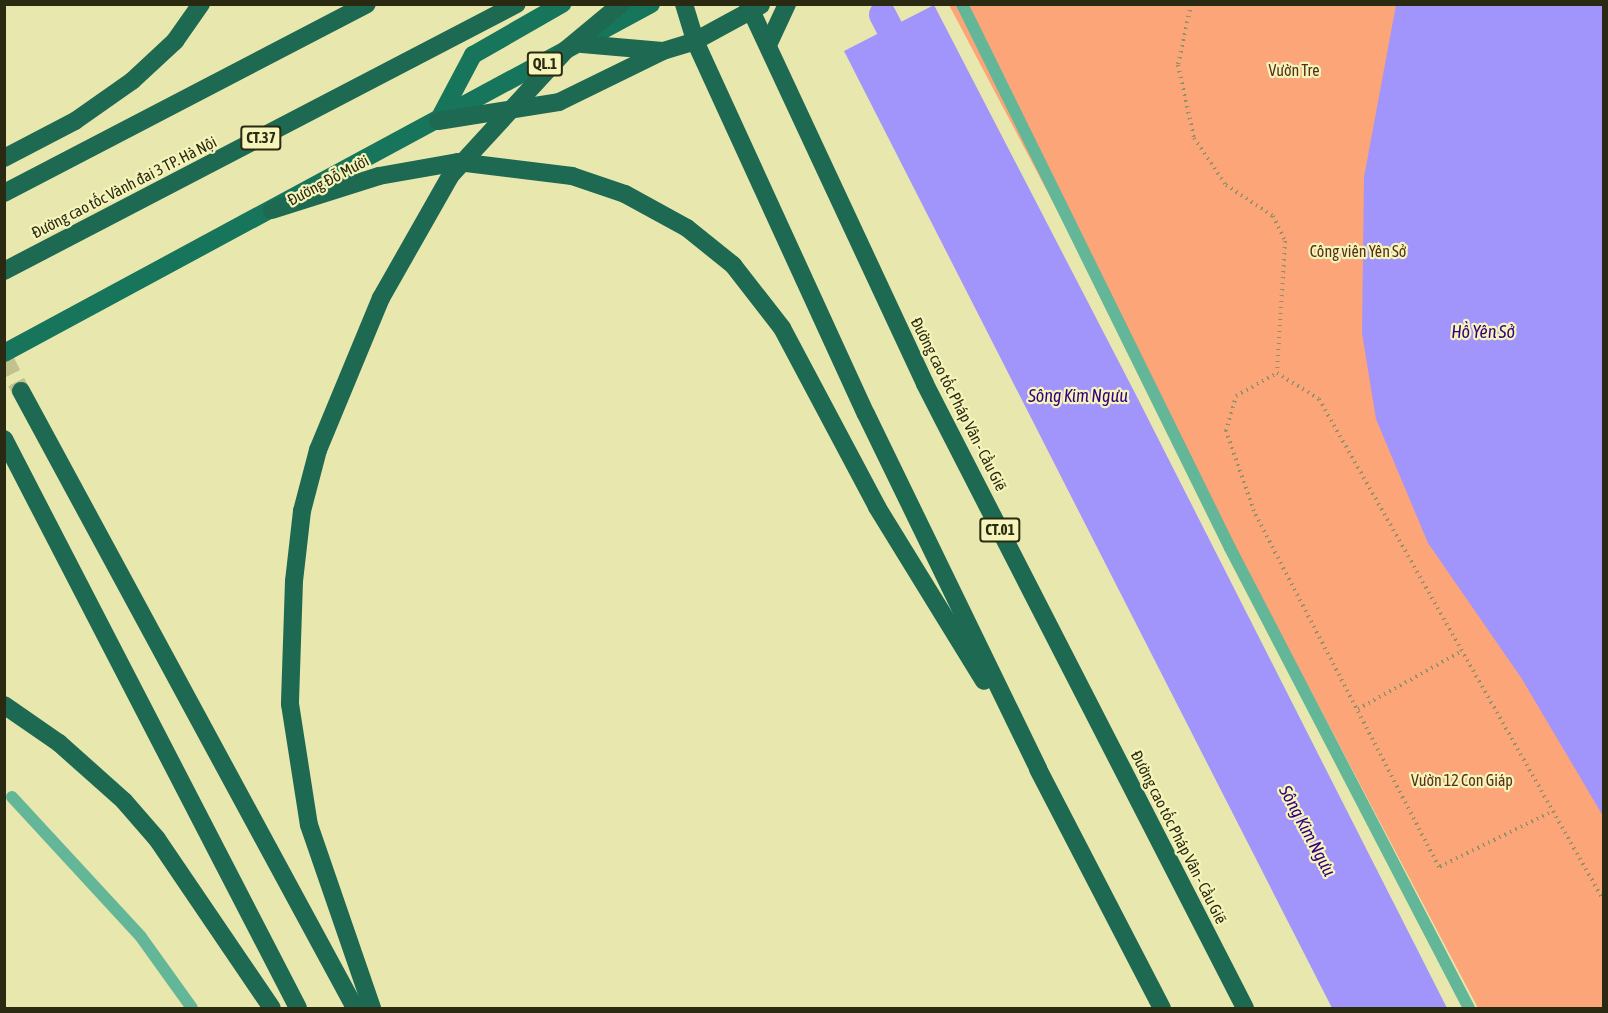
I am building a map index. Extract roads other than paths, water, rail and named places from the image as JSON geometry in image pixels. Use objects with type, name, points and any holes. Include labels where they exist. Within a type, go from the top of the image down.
[{"type":"highway","points":[[4,158],[75,121],[132,81],[176,41],[201,4]]},
{"type":"highway","points":[[4,193],[367,4]]},
{"type":"highway","name":"Đường cao tốc Vành đai 3 TP. Hà Nội","points":[[4,271],[517,4]]},
{"type":"highway","points":[[438,121],[473,55],[562,4]]},
{"type":"highway","points":[[372,1008],[309,825],[290,704],[294,581],[302,511],[318,450],[381,298],[451,175],[567,49],[621,4]]},
{"type":"highway","name":"Đường Đỗ Mười","points":[[4,353],[582,44],[651,4]]},
{"type":"highway","points":[[684,4],[694,41],[1038,769],[1162,1008]]},
{"type":"highway","points":[[768,45],[787,4]]},
{"type":"highway","points":[[438,121],[559,102],[663,51],[694,41],[754,7]]},
{"type":"highway","name":"Đường cao tốc Pháp Vân - Cầu Giẽ","points":[[754,7],[768,45],[925,384],[1245,1008]]},
{"type":"highway","points":[[582,44],[663,51]]},
{"type":"highway","points":[[272,210],[379,176],[458,162],[573,176],[625,194],[687,228],[733,266],[782,328],[877,507],[1038,769]]},
{"type":"highway","points":[[21,391],[355,1008]]},
{"type":"highway","points":[[4,439],[298,1008]]},
{"type":"highway","points":[[8,707],[59,743],[138,816],[272,1008]]},
{"type":"highway","points":[[1125,937],[1150,1008]]},
{"type":"lane","points":[[962,4],[1230,549],[1469,1008]]},
{"type":"lane","points":[[12,797],[141,938],[192,1008]]},
{"type":"water","name":"Sông Kim Ngưu","points":[[934,5],[1136,395],[1447,1008],[1332,1008],[844,51]]},
{"type":"water","name":"Hồ Yên Sở","points":[[1396,5],[1603,5],[1603,816],[1522,679],[1428,543],[1376,419],[1362,333],[1364,177]]},
{"type":"waterway","name":"Sông Kim Ngưu","points":[[882,14],[906,61]]},
{"type":"tunnel","points":[[4,358],[21,391]]},
{"type":"park label","name":"Vườn Tre","points":[[1294,70]]},
{"type":"park label","name":"Công viên Yên Sở","points":[[1358,251]]},
{"type":"park label","name":"Vườn 12 Con Giáp","points":[[1462,780]]}]
